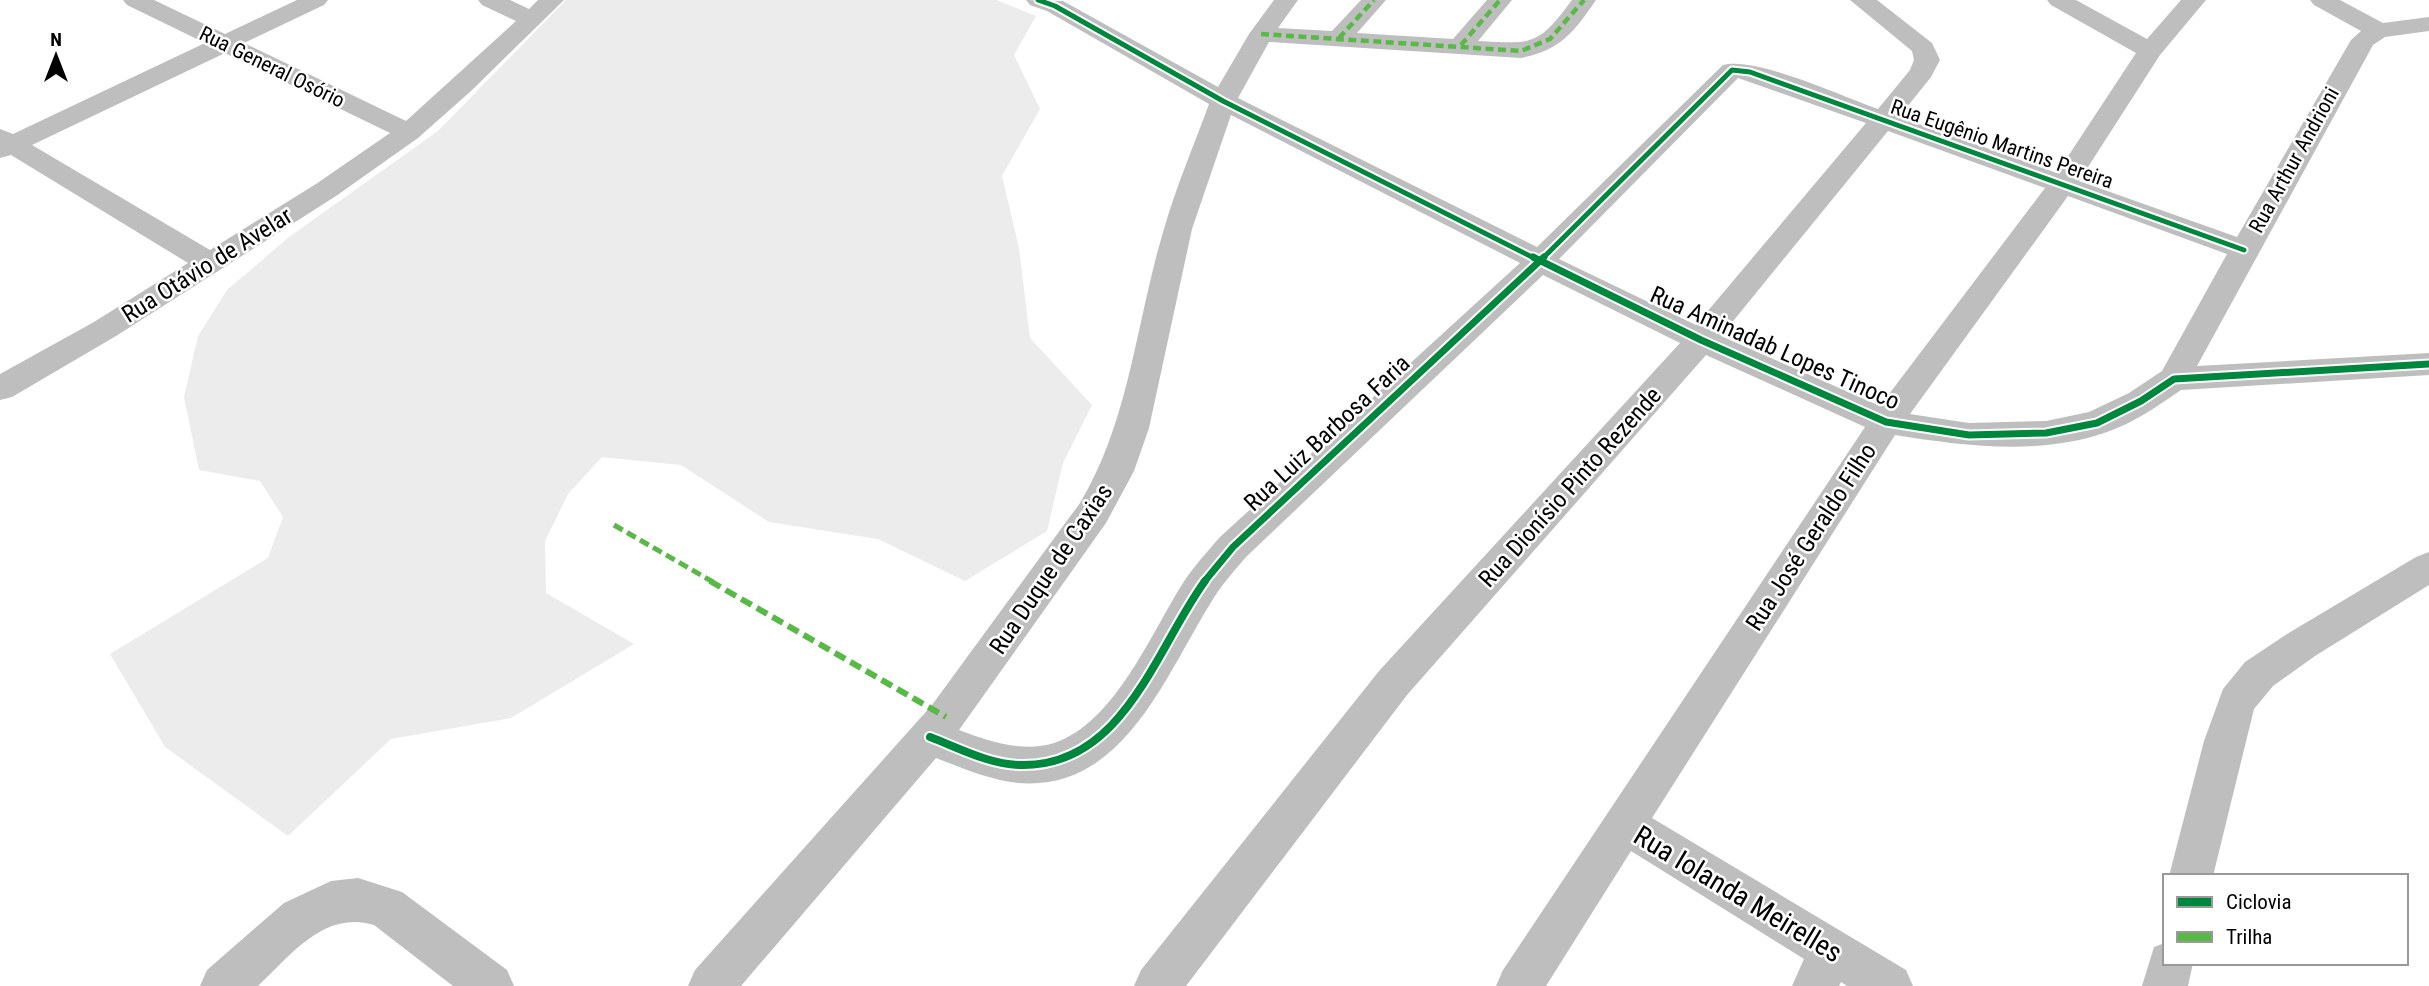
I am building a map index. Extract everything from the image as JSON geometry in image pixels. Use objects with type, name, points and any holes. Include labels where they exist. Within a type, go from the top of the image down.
[{"type":"street","name":"Rua General Osório","points":[[135,0],[409,132]]},
{"type":"street","points":[[4,144],[316,0]]},
{"type":"street","points":[[490,0],[532,19]]},
{"type":"street","name":"Rua Otávio de Avelar","points":[[0,389],[105,329],[326,190],[409,132],[552,0]]},
{"type":"street","name":"Rua Aminadab Lopes Tinoco","points":[[1038,0],[1055,6],[1223,101],[1540,261],[1701,341],[1886,422],[1969,435],[2046,433],[2096,423],[2141,401],[2174,379]]},
{"type":"street","name":"Rua Duque de Caxias","points":[[711,986],[930,737],[1057,567],[1093,513],[1117,471],[1132,428],[1148,370],[1178,229],[1223,101],[1261,34],[1286,0]]},
{"type":"street","points":[[1339,38],[1374,0]]},
{"type":"street","points":[[1461,46],[1500,0]]},
{"type":"street","points":[[1261,34],[1535,50],[1555,38],[1584,0]]},
{"type":"street","name":"Rua Dionísio Pinto Rezende","points":[[1157,986],[1393,683],[1701,341],[1922,72],[1927,60],[1923,48],[1862,0]]},
{"type":"street","points":[[2059,0],[2150,51]]},
{"type":"street","name":"Rua José Geraldo Filho","points":[[1519,986],[1886,422],[2063,184],[2150,51],[2194,0]]},
{"type":"street","points":[[2322,0],[2379,31],[2429,24]]},
{"type":"street","name":"Rua Arthur Andrioni","points":[[2174,379],[2353,54],[2370,34],[2379,31]]},
{"type":"street","name":"Rua Luiz Barbosa Faria","points":[[930,737],[990,760],[1024,766],[1053,762],[1092,745],[1119,719],[1152,672],[1210,573],[1233,547],[1540,261],[1726,72],[1750,72]]},
{"type":"street","name":"Rua Eugênio Martins Pereira","points":[[1750,72],[2244,250]]},
{"type":"street","points":[[4,144],[210,262]]},
{"type":"street","points":[[2174,379],[2429,364]]},
{"type":"street","points":[[2191,874],[2224,741],[2237,701],[2259,674],[2301,645],[2429,567]]},
{"type":"street","name":"Rua Iolanda Meirelles","points":[[1623,823],[1823,968],[1890,986]]},
{"type":"street","points":[[223,986],[300,918],[331,902],[358,899],[386,907],[491,986]]},
{"type":"street","points":[[2165,986],[2170,965]]},
{"type":"shaded area","points":[[566,0],[996,0],[1036,16],[1014,55],[1040,109],[1002,176],[1019,248],[1030,338],[1092,405],[1063,463],[1047,531],[965,581],[878,539],[769,522],[681,465],[602,457],[568,494],[545,541],[546,593],[634,644],[511,718],[391,739],[288,836],[165,747],[110,654],[268,558],[283,517],[260,481],[199,470],[184,397],[198,336],[227,290],[289,237],[438,131]]},
{"type":"marked path","points":[[1339,38],[1374,0]]},
{"type":"marked path","points":[[1461,45],[1500,0]]},
{"type":"marked path","points":[[1261,34],[1521,51],[1542,45],[1558,33],[1584,0]]},
{"type":"marked path","points":[[614,525],[946,717]]},
{"type":"cycle path","points":[[1038,0],[1055,6],[1223,101],[1540,261],[1701,340],[1886,422],[1969,435],[2046,433],[2097,423],[2141,401],[2174,379],[2429,364]]},
{"type":"cycle path","points":[[930,737],[987,758],[1022,765],[1054,762],[1082,750],[1107,730],[1148,677],[1196,594],[1233,547],[1540,261],[1732,70],[1750,72],[2244,250]]}]
